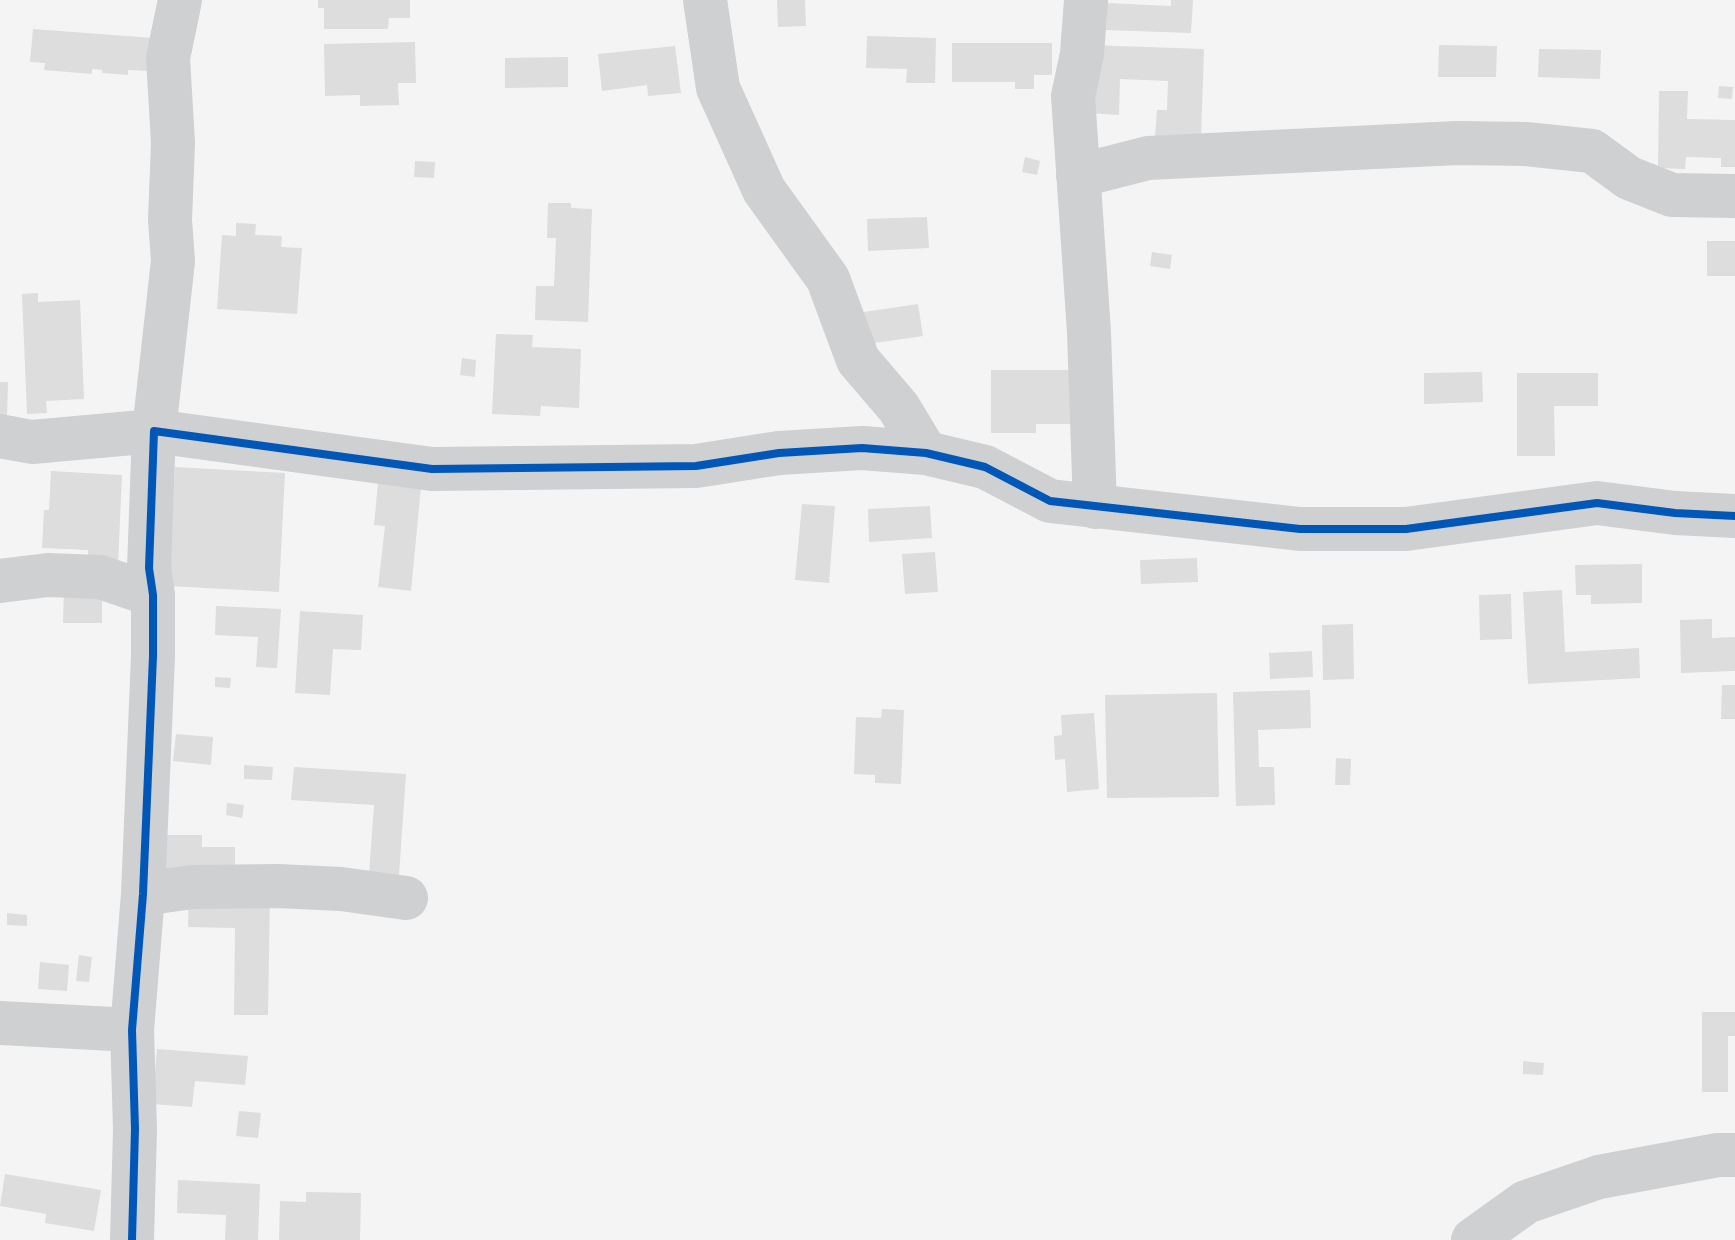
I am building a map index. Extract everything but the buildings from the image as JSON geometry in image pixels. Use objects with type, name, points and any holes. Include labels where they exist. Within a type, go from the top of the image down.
[{"type":"street","points":[[132,1240],[135,1129],[132,1030],[143,894],[153,656],[153,595],[149,568],[154,431],[173,261],[170,220],[173,143],[168,58],[180,0]]},
{"type":"street","points":[[705,0],[718,88],[764,190],[828,279],[858,360],[899,408],[926,453]]},
{"type":"street","points":[[1086,0],[1082,54],[1073,96],[1089,332],[1095,507]]},
{"type":"street","points":[[1078,176],[1148,158],[1457,143],[1526,144],[1592,151],[1629,178],[1672,195],[1735,196]]},
{"type":"street","points":[[0,436],[32,442],[154,431],[432,469],[696,466],[779,453],[862,448],[926,453],[985,467],[1050,501],[1300,529],[1406,529],[1597,503],[1675,513],[1735,516]]},
{"type":"street","points":[[0,581],[48,575],[100,577],[153,595]]},
{"type":"street","points":[[143,894],[192,887],[278,886],[341,889],[406,898]]},
{"type":"street","points":[[0,1023],[132,1030]]},
{"type":"street","points":[[1473,1240],[1526,1202],[1599,1177],[1718,1155],[1735,1155]]},
{"type":"cycle path","points":[[132,1240],[135,1129],[132,1030],[143,894],[153,656],[153,595],[149,568],[154,431],[432,469],[696,466],[779,453],[862,448],[926,453],[985,467],[1050,501],[1300,529],[1406,529],[1597,503],[1675,513],[1735,516]]}]
